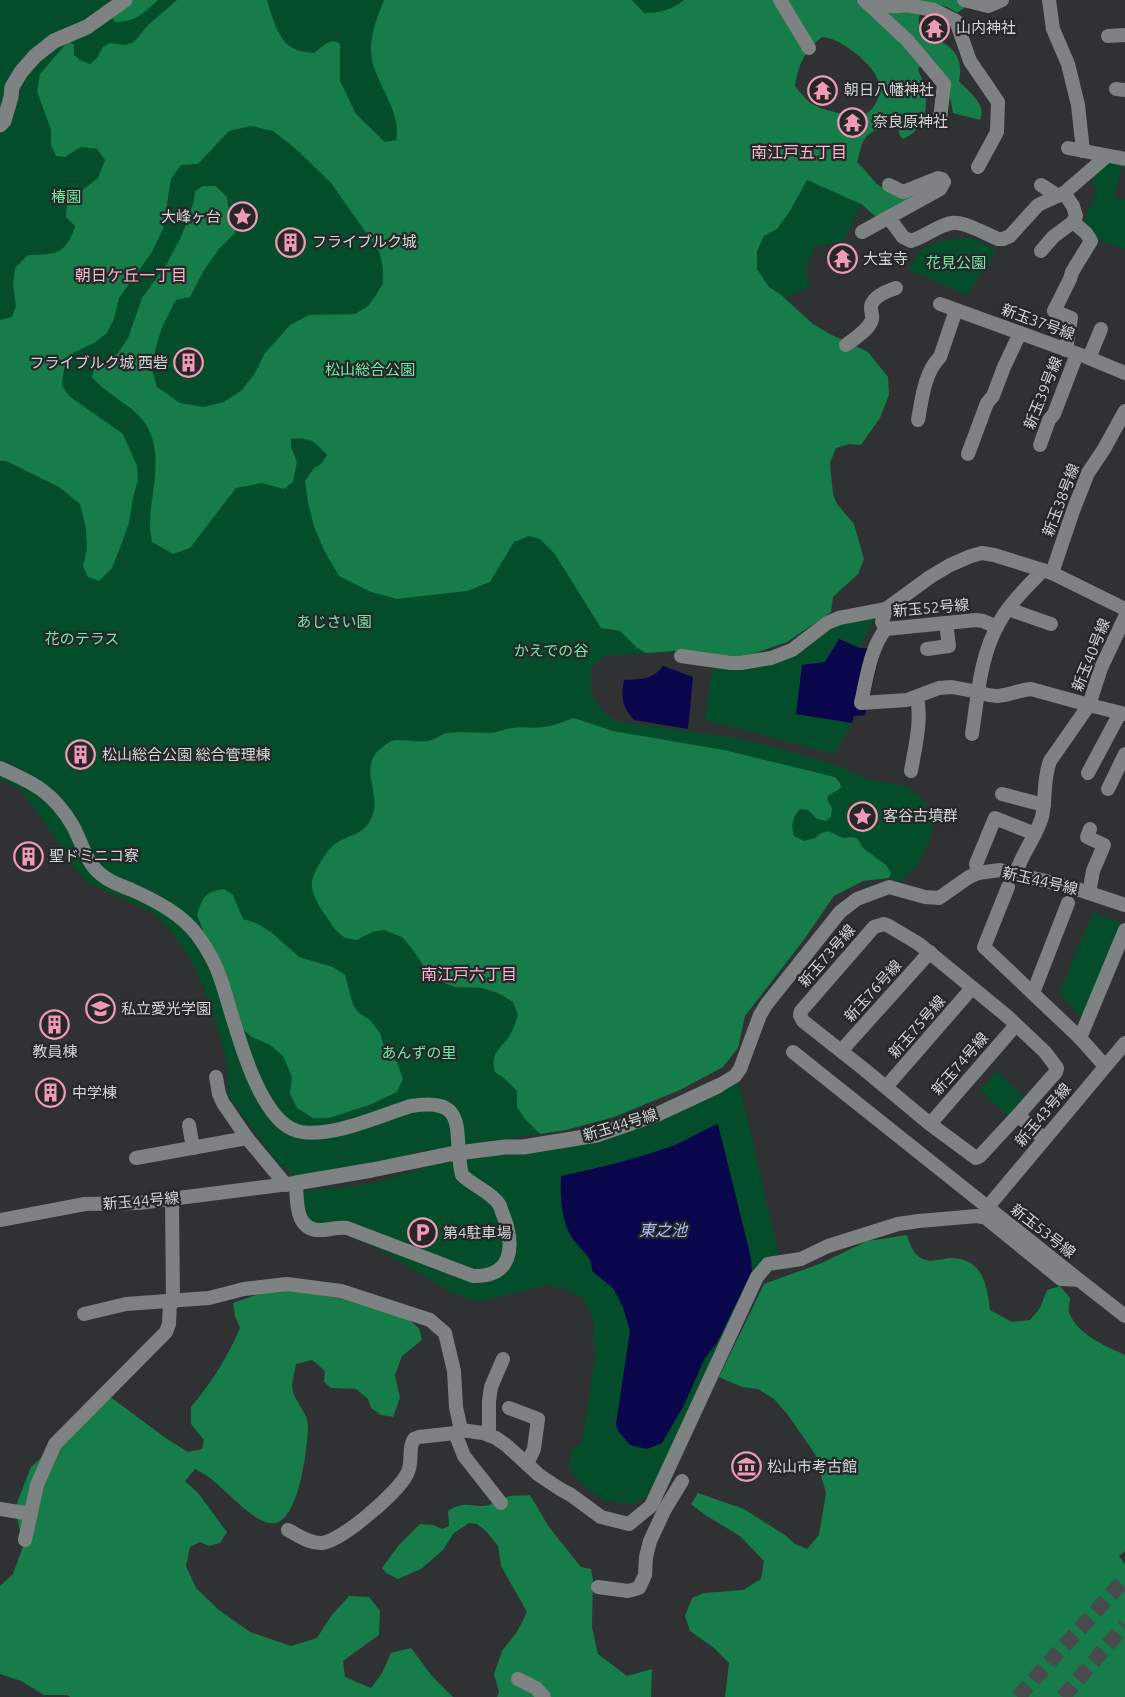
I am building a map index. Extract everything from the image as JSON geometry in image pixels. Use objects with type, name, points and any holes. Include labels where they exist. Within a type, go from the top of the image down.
[{"type":"street","points":[[0,125],[4,121],[12,87],[35,56],[54,41],[87,27],[125,0]]},
{"type":"street","points":[[780,0],[809,48]]},
{"type":"street","points":[[866,0],[887,6],[906,5],[926,0]]},
{"type":"street","points":[[866,0],[908,41],[944,84],[940,119]]},
{"type":"street","points":[[964,0],[988,6],[995,1]]},
{"type":"street","points":[[1049,0],[1053,29],[1068,64],[1078,105],[1083,151]]},
{"type":"street","points":[[906,5],[934,10],[956,21],[970,61],[998,102],[997,132],[978,167]]},
{"type":"street","points":[[1108,36],[1125,35]]},
{"type":"street","points":[[1068,148],[1125,159]]},
{"type":"street","points":[[888,218],[903,237],[911,241],[953,223],[963,224],[998,239],[1004,239],[1010,236],[1038,206],[1061,195],[1107,156]]},
{"type":"street","points":[[862,232],[940,189],[944,182],[938,178],[903,192],[889,185]]},
{"type":"street","points":[[1041,185],[1061,195],[1073,206],[1076,216],[1041,251]]},
{"type":"street","points":[[1072,222],[1086,232],[1091,241],[1072,272],[1054,311],[1071,318],[1077,354]]},
{"type":"street","points":[[846,345],[871,322],[873,302],[896,288]]},
{"type":"street","name":"新玉37号線","points":[[940,304],[1125,373]]},
{"type":"street","points":[[918,420],[927,377],[934,362],[940,357],[956,310]]},
{"type":"street","points":[[1077,354],[1101,329]]},
{"type":"street","points":[[968,454],[987,403],[993,396],[1020,333]]},
{"type":"street","name":"新玉39号線","points":[[1040,445],[1077,354]]},
{"type":"street","name":"新玉38号線","points":[[1047,572],[1088,473],[1124,414]]},
{"type":"street","points":[[681,656],[741,663],[792,650],[827,623],[839,618],[886,609],[930,577],[971,556],[982,553],[1047,572],[1125,609]]},
{"type":"street","points":[[972,734],[987,653],[997,627],[1008,609],[1047,572]]},
{"type":"street","points":[[886,609],[882,622],[886,629]]},
{"type":"street","points":[[1008,609],[1052,624]]},
{"type":"street","name":"新玉40号線","points":[[1123,714],[1089,705],[1101,668],[1125,617]]},
{"type":"street","name":"新玉52号線","points":[[997,627],[976,620],[886,629],[881,634],[873,654],[861,703],[917,697],[939,688],[952,687],[998,697],[1031,689],[1089,705]]},
{"type":"street","points":[[927,649],[949,646],[946,623]]},
{"type":"street","points":[[911,771],[918,727],[917,697]]},
{"type":"street","points":[[1016,873],[1021,857],[1035,834],[1042,816],[1046,771],[1050,761],[1089,705]]},
{"type":"street","points":[[1088,772],[1123,714]]},
{"type":"street","points":[[1108,789],[1125,754]]},
{"type":"street","points":[[0,768],[30,781],[53,800],[72,826],[90,861],[101,875],[161,904],[197,934],[212,958],[221,979],[260,1093],[273,1114],[286,1125],[292,1129],[309,1133],[333,1131],[411,1106],[444,1106],[455,1117],[461,1171],[466,1178],[483,1189],[499,1204],[507,1227],[510,1253],[506,1262],[495,1273],[473,1276],[347,1228],[314,1230],[306,1226],[301,1221],[291,1184],[247,1138],[223,1103],[216,1077]]},
{"type":"street","points":[[1002,794],[1044,805]]},
{"type":"street","points":[[978,873],[976,864],[995,818],[1035,834]]},
{"type":"street","points":[[1089,893],[1093,871],[1104,845],[1087,837],[1090,829]]},
{"type":"street","name":"新玉44号線","points":[[0,1220],[85,1204],[139,1203],[291,1184],[450,1154],[523,1147],[597,1136],[658,1114],[735,1076],[740,1069],[760,1015],[840,912],[857,899],[892,884],[925,897],[939,898],[978,873],[1000,870],[1089,893],[1125,905]]},
{"type":"street","points":[[1008,887],[984,947],[1080,1038],[1105,1066]]},
{"type":"street","points":[[1033,993],[1068,903]]},
{"type":"street","name":"新玉73号線","points":[[884,924],[889,926],[930,952],[1016,1025],[1045,1052],[1058,1068],[1018,1115],[976,1158],[930,1124],[803,1021],[800,1015],[801,1011],[874,927],[884,924]]},
{"type":"street","points":[[1080,1038],[1125,930]]},
{"type":"street","name":"新玉76号線","points":[[842,1051],[930,952]]},
{"type":"street","name":"新玉75号線","points":[[886,1087],[972,988]]},
{"type":"street","name":"新玉74号線","points":[[930,1124],[1016,1025]]},
{"type":"street","name":"新玉43号線","points":[[987,1208],[1125,1043]]},
{"type":"street","name":"新玉53号線","points":[[793,1052],[1125,1316]]},
{"type":"street","points":[[1018,1115],[1044,1139]]},
{"type":"street","points":[[189,1125],[193,1148]]},
{"type":"street","points":[[136,1158],[247,1138]]},
{"type":"street","points":[[25,1540],[37,1485],[55,1444],[166,1332],[171,1302],[172,1199]]},
{"type":"street","points":[[288,1530],[315,1543],[326,1542],[341,1536],[403,1480],[411,1466],[410,1446],[414,1439],[458,1432],[489,1434],[506,1445],[539,1474],[601,1517],[629,1524],[651,1506],[757,1277],[768,1264],[801,1259],[828,1246],[898,1224],[977,1216],[986,1218],[1061,1279],[1079,1280]]},
{"type":"street","points":[[84,1314],[126,1304],[209,1298],[244,1289],[287,1284],[341,1291],[430,1320],[445,1333],[450,1350],[454,1371],[458,1432],[464,1456],[501,1503]]},
{"type":"street","points":[[489,1434],[491,1387],[503,1359]]},
{"type":"street","points":[[509,1408],[538,1419],[534,1449],[527,1464]]},
{"type":"street","points":[[598,1587],[628,1591],[639,1588],[645,1575],[650,1540],[682,1481]]},
{"type":"street","points":[[0,1509],[30,1515]]},
{"type":"street","points":[[518,1679],[536,1688],[544,1697]]},
{"type":"green space","name":"松山総合公園","points":[[0,0],[778,0],[809,48],[798,70],[795,87],[838,194],[861,204],[844,241],[815,247],[805,272],[811,286],[785,298],[769,287],[757,269],[757,253],[747,267],[831,612],[787,642],[744,657],[675,651],[604,656],[592,667],[591,693],[604,713],[620,722],[727,736],[784,749],[835,765],[871,780],[905,786],[923,800],[932,821],[932,836],[916,866],[899,883],[889,878],[863,881],[834,896],[803,941],[745,1016],[738,1048],[723,1067],[680,1090],[614,1117],[566,1130],[433,1149],[297,1178],[276,1161],[229,1097],[227,1065],[208,999],[200,978],[178,940],[149,911],[89,883],[72,865],[21,789],[0,780]]},
{"type":"green space","points":[[116,0],[158,0],[144,13],[123,22],[115,22],[109,14]]},
{"type":"green space","points":[[177,0],[267,0],[276,28],[289,46],[299,51],[314,53],[330,42],[340,44],[340,81],[356,114],[385,142],[396,140],[396,121],[371,56],[375,23],[384,0],[632,0],[644,13],[665,10],[684,0],[969,0],[967,6],[957,13],[935,4],[920,14],[919,23],[929,34],[952,49],[960,67],[959,81],[979,104],[982,114],[980,120],[953,113],[941,77],[921,64],[918,70],[925,89],[926,109],[919,126],[903,139],[897,125],[877,129],[865,138],[860,150],[857,162],[877,184],[895,192],[915,193],[915,198],[879,218],[861,204],[807,180],[790,211],[777,229],[764,236],[757,251],[757,269],[769,287],[813,324],[868,352],[888,377],[889,395],[880,418],[861,445],[849,444],[836,448],[830,463],[833,494],[837,504],[854,524],[864,559],[858,574],[833,597],[831,612],[787,642],[744,657],[675,651],[646,653],[636,647],[620,631],[601,628],[554,553],[540,539],[529,536],[514,542],[490,582],[467,591],[397,599],[371,592],[339,576],[314,527],[305,481],[327,455],[315,443],[307,439],[291,439],[291,447],[297,462],[293,482],[284,489],[262,483],[236,488],[190,548],[173,554],[152,542],[150,522],[155,455],[149,430],[136,413],[92,377],[94,370],[118,353],[128,338],[142,298],[166,265],[182,235],[194,201],[195,191],[203,186],[216,186],[227,197],[229,211],[237,223],[235,233],[218,250],[190,297],[176,300],[162,327],[152,370],[157,387],[180,403],[204,407],[224,402],[242,390],[255,373],[265,353],[290,325],[309,315],[355,314],[368,306],[383,283],[383,268],[379,251],[331,183],[297,150],[273,131],[251,126],[229,131],[198,164],[181,165],[171,179],[163,229],[152,252],[119,298],[114,319],[107,333],[94,343],[73,353],[64,369],[62,385],[69,396],[123,434],[137,466],[138,480],[129,523],[112,568],[99,581],[88,577],[83,566],[87,548],[86,529],[80,504],[59,487],[6,461],[0,461],[0,320],[12,317],[16,306],[13,285],[15,268],[28,255],[52,253],[65,247],[75,226],[66,217],[67,202],[98,178],[105,160],[97,149],[81,147],[65,157],[56,156],[51,145],[51,130],[37,91],[40,74],[70,42],[74,45],[74,55],[90,64],[97,58],[103,47],[110,43],[125,45],[134,42],[148,25]],"holes":[[[822,37],[829,38],[857,54],[876,75],[881,89],[875,105],[867,113],[849,114],[820,108],[804,97],[795,86],[798,71],[807,53]]]},
{"type":"green space","points":[[1107,160],[1123,164],[1114,197],[1125,199],[1125,249],[1096,239],[1082,225],[1098,187],[1091,186],[1096,171]]},
{"type":"green space","name":"花見公園","points":[[970,238],[997,250],[967,295],[909,270],[921,249],[944,240]]},
{"type":"green space","points":[[867,617],[874,620],[860,648],[840,639],[797,714],[852,723],[835,754],[705,720],[712,668],[743,669],[841,624]]},
{"type":"green space","points":[[574,718],[613,731],[724,750],[835,777],[841,788],[828,796],[827,799],[832,808],[831,817],[826,821],[817,819],[808,810],[800,809],[793,822],[794,836],[804,841],[828,831],[843,838],[857,838],[863,848],[886,865],[891,873],[889,878],[863,881],[834,896],[803,941],[745,1016],[738,1048],[723,1067],[680,1090],[614,1117],[566,1130],[540,1134],[517,1107],[517,1091],[495,1072],[495,1056],[511,1033],[518,1015],[513,1002],[498,993],[481,988],[455,987],[437,980],[424,967],[402,937],[384,930],[372,932],[357,940],[344,937],[335,929],[319,906],[312,883],[317,868],[332,847],[362,830],[370,821],[374,806],[371,764],[380,749],[390,742],[394,740],[427,741],[453,732],[490,733],[516,727],[540,728]]},
{"type":"green space","points":[[224,889],[233,895],[243,919],[256,923],[271,932],[299,957],[333,967],[345,975],[353,1005],[359,1013],[370,1020],[380,1033],[386,1053],[397,1062],[403,1079],[397,1092],[369,1105],[329,1118],[313,1118],[297,1108],[290,1094],[292,1077],[283,1056],[270,1045],[252,1037],[241,1028],[197,915],[206,896]]},
{"type":"green space","points":[[1093,913],[1125,924],[1087,1024],[1059,993]]},
{"type":"green space","points":[[997,1071],[1028,1101],[1011,1118],[980,1091]]},
{"type":"green space","points":[[739,1084],[778,1251],[656,1492],[630,1505],[604,1500],[585,1487],[572,1474],[569,1464],[572,1449],[582,1443],[595,1358],[593,1318],[583,1298],[564,1288],[547,1285],[486,1300],[471,1300],[451,1292],[380,1250],[342,1233],[315,1236],[291,1192],[371,1184],[440,1163],[609,1139]]},
{"type":"green space","points":[[907,1235],[913,1250],[926,1260],[960,1259],[976,1267],[987,1291],[990,1310],[1012,1322],[1030,1320],[1040,1308],[1047,1290],[1060,1286],[1070,1298],[1069,1312],[1078,1327],[1093,1339],[1125,1355],[1125,1551],[1119,1556],[1125,1564],[1125,1697],[725,1697],[729,1663],[714,1648],[690,1631],[685,1616],[692,1598],[704,1593],[743,1590],[761,1579],[764,1561],[740,1536],[691,1504],[698,1493],[744,1509],[795,1544],[807,1549],[819,1535],[826,1493],[815,1454],[774,1399],[758,1389],[742,1387],[719,1377],[764,1284],[822,1263],[867,1241]]},
{"type":"green space","points":[[287,1290],[338,1298],[408,1319],[419,1328],[422,1340],[402,1356],[395,1375],[400,1398],[393,1417],[381,1415],[371,1408],[368,1399],[356,1389],[331,1388],[324,1382],[325,1371],[312,1360],[296,1364],[292,1387],[307,1420],[308,1435],[300,1484],[288,1513],[279,1522],[269,1523],[262,1520],[246,1510],[210,1478],[195,1469],[185,1481],[198,1493],[227,1532],[220,1543],[209,1546],[200,1542],[190,1547],[186,1566],[196,1588],[219,1610],[250,1632],[291,1646],[317,1638],[331,1616],[349,1596],[369,1597],[380,1611],[379,1635],[343,1661],[345,1677],[371,1688],[382,1673],[391,1653],[411,1648],[432,1676],[453,1697],[70,1697],[44,1695],[21,1681],[0,1674],[0,1586],[13,1574],[23,1546],[15,1508],[31,1467],[109,1396],[188,1452],[202,1449],[204,1440],[191,1424],[191,1407],[219,1369],[240,1328],[233,1303],[259,1294]]},
{"type":"green space","points":[[530,1495],[549,1527],[581,1567],[591,1569],[593,1580],[592,1627],[598,1654],[627,1676],[652,1669],[651,1697],[497,1697],[499,1692],[494,1674],[502,1651],[517,1632],[527,1612],[501,1566],[498,1546],[477,1524],[469,1523],[454,1533],[443,1550],[421,1569],[398,1579],[386,1573],[382,1568],[399,1545],[420,1524],[433,1525],[442,1529],[449,1526],[448,1511],[454,1507],[489,1505],[510,1496]]},
{"type":"water","points":[[839,639],[860,648],[881,649],[865,715],[854,716],[852,723],[796,714],[802,665],[825,662]]},
{"type":"water","points":[[663,666],[693,677],[688,729],[634,720],[625,706],[624,680],[651,676]]},
{"type":"water","name":"東之池","points":[[718,1124],[751,1258],[752,1271],[717,1343],[705,1358],[683,1407],[662,1443],[647,1449],[630,1445],[618,1431],[616,1424],[630,1331],[623,1307],[613,1288],[592,1271],[588,1256],[574,1241],[568,1229],[562,1207],[561,1176],[658,1151],[678,1144]]},
{"type":"tunnel","points":[[1018,1697],[1125,1579]]},
{"type":"tunnel","points":[[1063,1697],[1125,1625]]},
{"type":"place","name":"山内神社","points":[[935,28]]},
{"type":"place","name":"朝日八幡神社","points":[[823,90]]},
{"type":"place","name":"奈良原神社","points":[[852,122]]},
{"type":"place","name":"大峰ヶ台","points":[[242,217]]},
{"type":"place","name":"フライブルク城","points":[[291,242]]},
{"type":"place","name":"大宝寺","points":[[842,259]]},
{"type":"place","name":"フライブルク城 西砦","points":[[189,363]]},
{"type":"place","name":"松山総合公園 総合管理棟","points":[[81,755]]},
{"type":"place","name":"客谷古墳群","points":[[862,816]]},
{"type":"place","name":"聖ドミニコ寮","points":[[28,856]]},
{"type":"place","name":"私立愛光学園","points":[[100,1009]]},
{"type":"place","name":"教員棟","points":[[55,1025]]},
{"type":"place","name":"中学棟","points":[[51,1093]]},
{"type":"place","name":"第4駐車場","points":[[422,1233]]},
{"type":"place","name":"松山市考古館","points":[[746,1467]]},
{"type":"district","name":"南江戸五丁目","points":[[799,152]]},
{"type":"district","name":"朝日ケ丘一丁目","points":[[131,275]]},
{"type":"district","name":"南江戸六丁目","points":[[469,974]]},
{"type":"park label","name":"椿園","points":[[66,197]]},
{"type":"park label","name":"あじさい園","points":[[334,622]]},
{"type":"park label","name":"花のテラス","points":[[82,639]]},
{"type":"park label","name":"かえでの谷","points":[[551,651]]},
{"type":"park label","name":"あんずの里","points":[[419,1053]]}]
